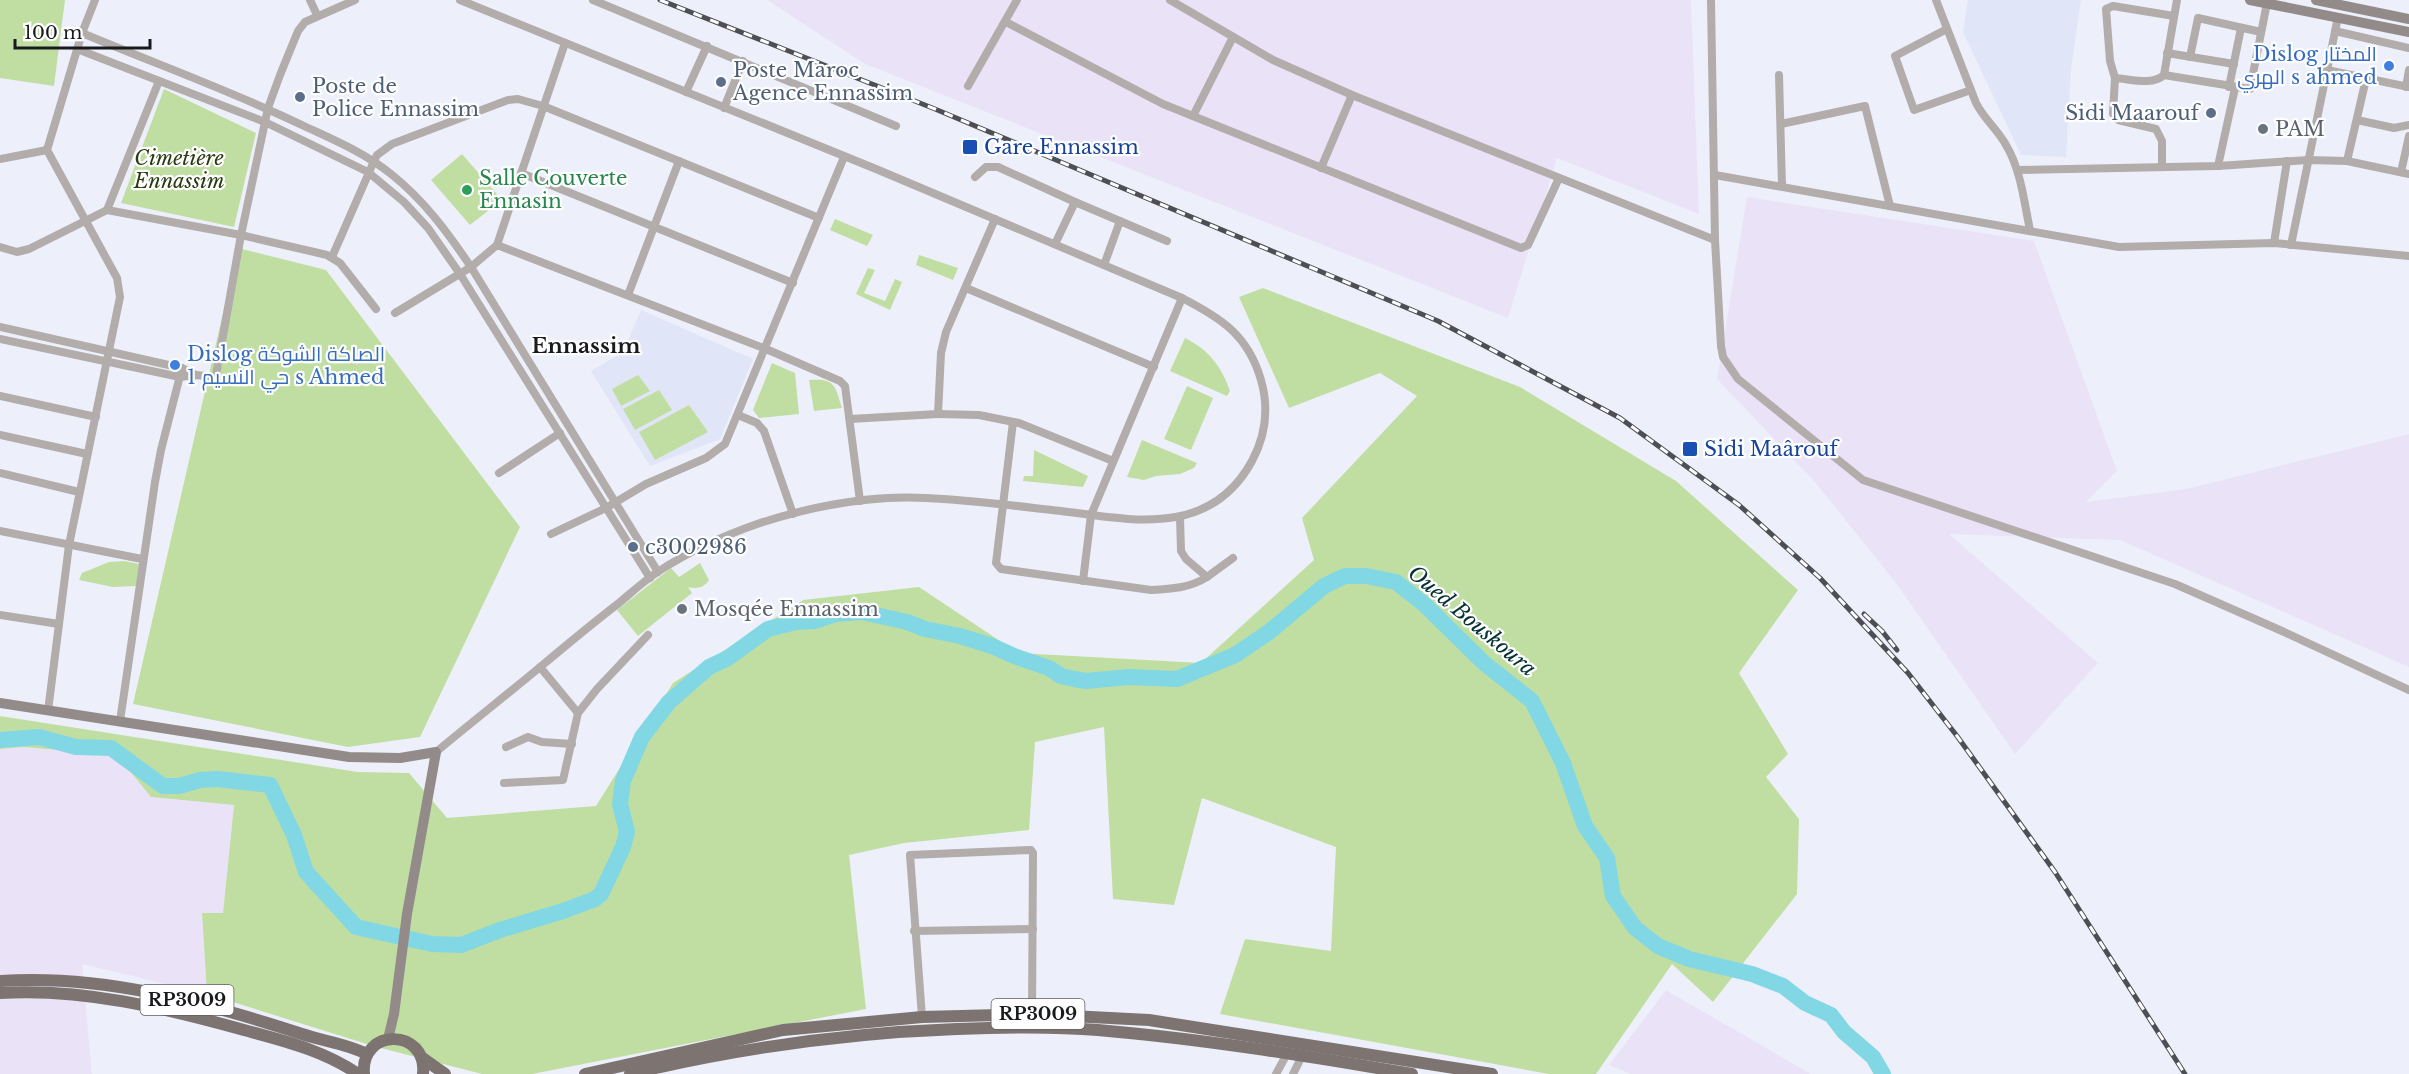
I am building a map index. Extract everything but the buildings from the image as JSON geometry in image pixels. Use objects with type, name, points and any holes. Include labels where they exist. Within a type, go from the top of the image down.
[{"type":"main road","name":"RP3009","points":[[0,981],[57,980],[162,994],[357,1048],[367,1054]]},
{"type":"main road","name":"RP3009","points":[[0,993],[28,992],[100,998],[160,1008],[311,1049],[358,1074]]},
{"type":"main road","name":"RP3009","points":[[585,1074],[783,1030],[922,1017],[1032,1014],[1149,1020],[1412,1074]]},
{"type":"main road","name":"RP3009","points":[[630,1074],[753,1048],[842,1036],[914,1030],[1008,1027],[1098,1030],[1289,1047]]},
{"type":"main road","points":[[364,1074],[363,1066],[373,1046],[394,1039],[413,1045],[422,1057],[445,1074]]},
{"type":"main road","name":"RP3009","points":[[1304,1050],[1492,1074]]},
{"type":"main road","points":[[422,1057],[423,1074]]},
{"type":"street","points":[[48,711],[69,545],[120,288],[86,219],[47,150],[82,33],[95,0]]},
{"type":"street","points":[[310,0],[318,15]]},
{"type":"street","points":[[0,339],[180,377],[196,375],[214,377],[218,373],[241,235],[268,108],[298,31],[305,22],[355,0]]},
{"type":"street","points":[[0,703],[348,757],[400,758],[436,752],[658,572],[734,533],[793,514],[860,501],[926,498],[1142,520],[1180,517],[1198,512],[1215,501],[1247,469],[1264,431],[1266,413],[1263,389],[1257,367],[1247,345],[1233,329],[1215,315],[1182,298],[1055,244],[460,0]]},
{"type":"street","points":[[593,0],[897,126]]},
{"type":"street","points":[[968,86],[1017,0]]},
{"type":"street","points":[[1170,0],[1273,60],[1352,95],[1715,240]]},
{"type":"street","points":[[1711,0],[1715,240],[1721,346],[1729,368],[1750,390],[1852,473],[1876,485],[2175,584],[2282,630],[2409,690]]},
{"type":"street","points":[[1936,0],[1983,115],[2006,143],[2018,170],[2030,230]]},
{"type":"street","points":[[2164,75],[2177,0]]},
{"type":"street","points":[[2250,0],[2409,32]]},
{"type":"street","points":[[2316,0],[2409,18]]},
{"type":"street","points":[[2115,78],[2155,81],[2164,75],[2232,88],[2250,88],[2267,3]]},
{"type":"street","points":[[2291,245],[2335,31],[2332,3]]},
{"type":"street","points":[[2162,167],[2162,141],[2156,129],[2118,120],[2113,114],[2115,78],[2110,61],[2106,13],[2108,8],[2113,6],[2174,16]]},
{"type":"street","points":[[2190,57],[2198,18],[2261,32]]},
{"type":"street","points":[[1006,22],[1132,90],[1521,248],[1528,245],[1559,178]]},
{"type":"street","points":[[2218,166],[2241,28]]},
{"type":"street","points":[[1947,29],[1895,56],[1914,110],[1971,90]]},
{"type":"street","points":[[2335,31],[2409,48]]},
{"type":"street","points":[[82,33],[268,108],[374,161],[428,208],[471,267],[617,501],[658,572]]},
{"type":"street","points":[[1193,116],[1233,37]]},
{"type":"street","points":[[395,313],[471,267],[497,245],[565,43]]},
{"type":"street","points":[[686,92],[707,46]]},
{"type":"street","points":[[77,49],[265,122],[368,172],[398,196],[428,228],[460,274],[650,578]]},
{"type":"street","points":[[2168,53],[2234,64]]},
{"type":"street","points":[[724,108],[743,61]]},
{"type":"street","points":[[2327,70],[2407,87],[2409,70]]},
{"type":"street","points":[[1779,75],[1782,186]]},
{"type":"street","points":[[2347,161],[2366,79]]},
{"type":"street","points":[[107,210],[159,81]]},
{"type":"street","points":[[1321,168],[1352,95]]},
{"type":"street","points":[[332,257],[377,155],[392,144],[508,100],[518,99],[543,106],[819,218]]},
{"type":"street","points":[[1781,124],[1865,106],[1890,206]]},
{"type":"street","points":[[2357,120],[2394,128],[2409,125]]},
{"type":"street","points":[[2018,170],[2218,166],[2308,160],[2347,161],[2405,173],[2409,136]]},
{"type":"street","points":[[0,159],[47,150]]},
{"type":"street","points":[[551,534],[606,508],[646,483],[717,452],[725,444],[844,158]]},
{"type":"street","points":[[628,296],[679,161]]},
{"type":"street","points":[[2274,243],[2288,161]]},
{"type":"street","points":[[975,177],[986,167],[998,167],[1167,242]]},
{"type":"street","points":[[521,173],[793,284]]},
{"type":"street","points":[[1715,175],[2119,247],[2274,243],[2409,256]]},
{"type":"street","points":[[1055,244],[1075,202]]},
{"type":"street","points":[[0,247],[23,251],[107,210],[241,235],[332,257],[340,263],[376,309]]},
{"type":"street","points":[[938,414],[941,353],[946,332],[995,219]]},
{"type":"street","points":[[1104,265],[1120,221]]},
{"type":"street","points":[[497,245],[840,381],[847,392],[860,501]]},
{"type":"street","points":[[966,288],[1154,368]]},
{"type":"street","points":[[1083,581],[1091,515],[1182,298]]},
{"type":"street","points":[[0,327],[109,350],[182,368],[196,375]]},
{"type":"street","points":[[120,721],[142,559],[161,450],[182,368]]},
{"type":"street","points":[[0,396],[96,417]]},
{"type":"street","points":[[850,419],[938,414],[980,415],[1013,422],[1113,461]]},
{"type":"street","points":[[738,415],[757,423],[764,431],[793,514]]},
{"type":"street","points":[[1013,422],[996,563],[998,567],[1151,590],[1172,589],[1195,584],[1233,558]]},
{"type":"street","points":[[499,473],[560,433]]},
{"type":"street","points":[[0,435],[87,454]]},
{"type":"street","points":[[0,473],[79,492]]},
{"type":"street","points":[[1180,517],[1181,551],[1186,559],[1207,577]]},
{"type":"street","points":[[0,531],[142,559]]},
{"type":"street","points":[[0,615],[59,624]]},
{"type":"street","points":[[504,783],[563,780],[578,713],[648,634]]},
{"type":"street","points":[[540,667],[578,713]]},
{"type":"street","points":[[506,747],[528,737],[542,742],[572,744]]},
{"type":"street","points":[[394,1039],[393,1022],[407,914],[436,752]]},
{"type":"street","points":[[922,1017],[909,855],[1030,850],[1033,853],[1032,1014]]},
{"type":"street","points":[[914,931],[1033,929]]},
{"type":"street","points":[[1276,1074],[1289,1047]]},
{"type":"street","points":[[1293,1074],[1304,1050]]},
{"type":"shaded area","points":[[767,0],[1691,0],[1699,214],[1557,158],[1508,318],[865,64]]},
{"type":"shaded area","points":[[1968,0],[2081,0],[2071,69],[2066,157],[2021,155],[1963,32]]},
{"type":"shaded area","points":[[1747,197],[2034,241],[2117,471],[2086,502],[2186,489],[2409,434],[2409,667],[2120,540],[1949,534],[2098,663],[2015,754],[1896,583],[1814,481],[1717,379]]},
{"type":"shaded area","points":[[641,310],[753,359],[720,439],[650,466],[591,371],[627,350],[630,344],[628,341]]},
{"type":"shaded area","points":[[23,747],[117,755],[151,797],[234,805],[223,913],[202,914],[207,994],[82,964],[92,1074],[0,1074],[0,749]]},
{"type":"shaded area","points":[[1666,990],[1811,1074],[1631,1074],[1609,1065]]},
{"type":"green space","points":[[0,0],[65,0],[54,86],[0,78]]},
{"type":"green space","name":"Cimetière Ennassim","points":[[164,89],[256,133],[234,227],[121,203]]},
{"type":"green space","name":"Salle Couverte Ennasin","points":[[462,154],[502,200],[470,225],[431,180]]},
{"type":"green space","points":[[835,219],[873,235],[867,246],[830,230]]},
{"type":"green space","points":[[238,248],[326,270],[520,527],[420,737],[348,747],[133,704]]},
{"type":"green space","points":[[919,255],[958,268],[953,280],[916,265]]},
{"type":"green space","points":[[868,268],[875,270],[864,293],[885,301],[895,279],[902,282],[890,310],[856,294]]},
{"type":"green space","points":[[1263,288],[1520,387],[1676,481],[1798,590],[1739,673],[1788,754],[1766,777],[1799,819],[1797,894],[1713,1002],[1672,964],[1596,1074],[1549,1074],[1220,1014],[1245,939],[1331,951],[1336,847],[1202,798],[1174,905],[1113,899],[1104,727],[1035,742],[1029,830],[904,843],[849,855],[866,1009],[532,1074],[482,1074],[373,1046],[207,994],[202,913],[223,913],[234,805],[151,797],[117,755],[23,747],[0,749],[0,716],[358,772],[409,773],[447,818],[596,806],[673,683],[803,600],[919,587],[1018,653],[1201,663],[1314,560],[1302,518],[1417,396],[1380,373],[1289,408],[1239,297]]},
{"type":"green space","points":[[1185,338],[1207,353],[1218,366],[1230,391],[1227,396],[1170,371]]},
{"type":"green space","points":[[772,363],[795,373],[799,414],[759,418],[753,410]]},
{"type":"green space","points":[[638,375],[650,391],[621,406],[612,389]]},
{"type":"green space","points":[[809,380],[824,380],[833,385],[842,408],[814,411]]},
{"type":"green space","points":[[1187,386],[1213,398],[1191,450],[1164,439]]},
{"type":"green space","points":[[659,390],[672,410],[635,430],[623,409]]},
{"type":"green space","points":[[689,405],[708,432],[655,460],[639,432]]},
{"type":"green space","points":[[1142,440],[1197,463],[1194,468],[1180,474],[1156,476],[1144,480],[1127,477]]},
{"type":"green space","points":[[1034,450],[1088,476],[1083,487],[1023,481],[1024,476],[1033,476]]},
{"type":"green space","points":[[124,561],[140,564],[136,586],[113,587],[79,580],[82,573],[109,562]]},
{"type":"green space","points":[[700,563],[709,580],[707,583],[700,587],[688,587],[692,593],[638,636],[617,610],[671,568],[679,577]]},
{"type":"waterway","name":"Oued Bouskoura","points":[[0,740],[39,737],[76,747],[111,748],[163,786],[179,786],[200,780],[217,779],[270,785],[294,835],[306,872],[356,927],[432,944],[461,945],[500,930],[563,911],[595,899],[601,894],[623,847],[627,832],[620,804],[623,781],[642,737],[669,702],[709,667],[728,658],[768,629],[796,622],[815,621],[836,614],[862,612],[992,646],[1049,668],[1061,676],[1074,679],[1086,681],[1128,677],[1177,679],[1235,655],[1269,632],[1324,586],[1345,576],[1366,576],[1396,582],[1425,605],[1484,663],[1532,701],[1563,763],[1585,826],[1607,858],[1613,896],[1635,928],[1658,946],[1689,959],[1752,974],[1783,986],[1805,1003],[1831,1015],[1844,1032],[1873,1057],[1883,1074]]},
{"type":"railway","points":[[660,0],[935,109],[1438,321],[1620,418],[1739,505],[1820,578],[1908,673],[1957,736],[2055,872],[2185,1074]]},
{"type":"railway","points":[[1864,614],[1897,650]]},
{"type":"place","name":"Dislog المختار الهري s ahmed","points":[[2389,66]]},
{"type":"place","name":"Poste Maroc Agence Ennassim","points":[[721,82]]},
{"type":"place","name":"Poste de Police Ennassim","points":[[300,97]]},
{"type":"place","name":"Sidi Maarouf","points":[[2211,113]]},
{"type":"place","name":"PAM","points":[[2263,129]]},
{"type":"place","name":"Gare Ennassim","points":[[970,147]]},
{"type":"place","name":"Salle Couverte Ennasin","points":[[467,190]]},
{"type":"place","name":"Dislog الصاكة الشوكة حي النسيم 1 s Ahmed","points":[[175,365]]},
{"type":"place","name":"Sidi Maârouf","points":[[1690,449]]},
{"type":"place","name":"c3002986","points":[[633,547]]},
{"type":"place","name":"Mosqée Ennassim","points":[[682,609]]},
{"type":"district","name":"Ennassim","points":[[586,346]]}]
